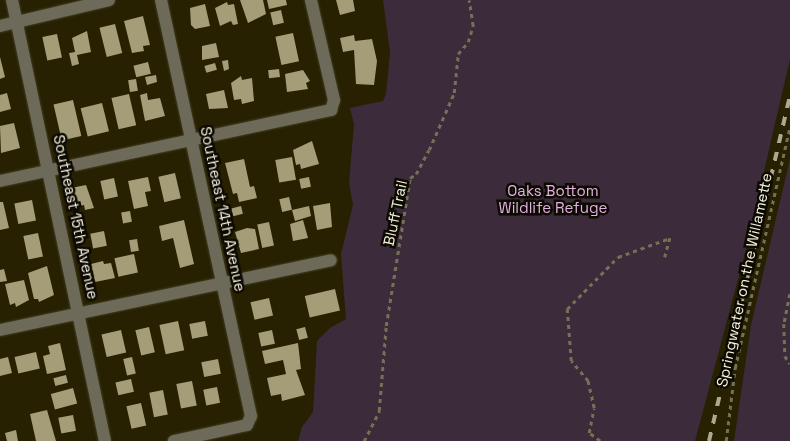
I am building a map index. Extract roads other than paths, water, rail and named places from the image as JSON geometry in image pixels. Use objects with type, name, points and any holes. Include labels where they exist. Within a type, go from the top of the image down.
[{"type":"street","name":"Southeast 15th Avenue","points":[[12,0],[50,170],[105,441]]},
{"type":"street","points":[[0,26],[109,0]]},
{"type":"street","name":"Southeast 14th Avenue","points":[[161,0],[252,416],[248,425],[174,441]]},
{"type":"street","points":[[0,181],[331,110],[334,100],[311,0]]},
{"type":"street","points":[[0,330],[331,260]]},
{"type":"railway","points":[[709,441],[790,97]]},
{"type":"park label","name":"Oaks Bottom Wildlife Refuge","points":[[553,198]]}]
